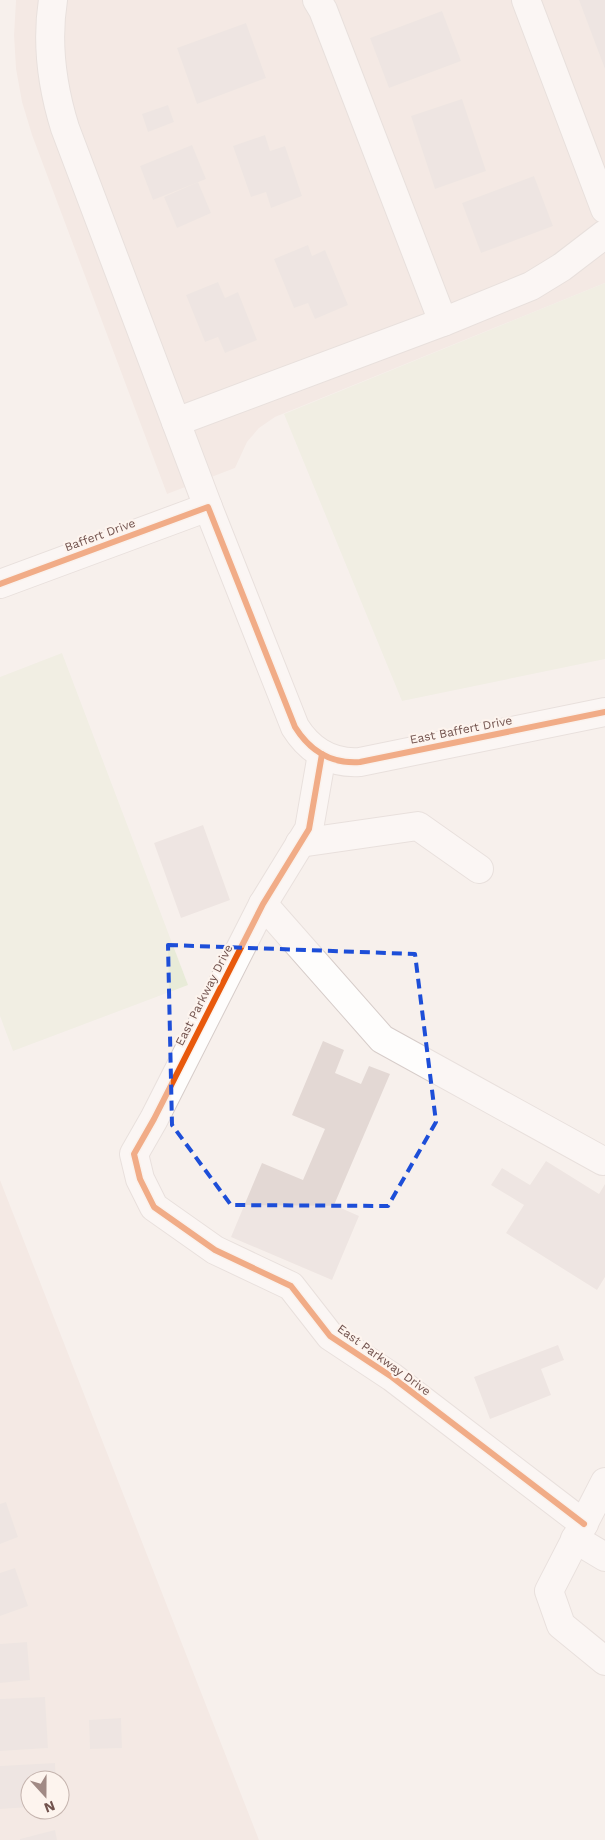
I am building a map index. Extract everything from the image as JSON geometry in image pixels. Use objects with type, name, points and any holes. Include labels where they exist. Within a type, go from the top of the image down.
[{"type":"street","name":"East Baffert Drive","points":[[53,0],[50,44],[56,101],[208,507],[295,727],[309,745],[322,754],[344,762],[360,762],[605,712]]},
{"type":"street","points":[[317,0],[323,10],[443,322]]},
{"type":"street","points":[[526,0],[605,209]]},
{"type":"street","points":[[176,422],[443,322],[530,286],[562,266],[605,234]]},
{"type":"street","name":"Baffert Drive","points":[[0,584],[208,507]]},
{"type":"street","points":[[322,754],[309,829],[263,904],[382,1039],[603,1161]]},
{"type":"street","points":[[300,844],[418,826],[478,869]]},
{"type":"street","name":"East Parkway Drive","points":[[263,904],[154,1119],[134,1154],[140,1179],[154,1206],[215,1250],[291,1286],[330,1336],[392,1378],[580,1531],[605,1556]]},
{"type":"street","points":[[605,1482],[549,1591],[561,1625],[605,1661]]},
{"type":"highlighted area","points":[[168,945],[415,954],[436,1122],[388,1206],[231,1205],[172,1125]]},
{"type":"shaded area","points":[[16,0],[605,0],[605,283],[275,417],[259,428],[247,442],[235,468],[167,494],[32,135],[22,102],[16,69],[14,35]]},
{"type":"shaded area","points":[[0,1180],[259,1840],[0,1840]]},
{"type":"green space","points":[[605,283],[605,659],[402,701],[284,414]]},
{"type":"green space","points":[[62,653],[188,985],[13,1051],[0,1016],[0,677]]},
{"type":"building","points":[[579,0],[605,0],[605,69]]},
{"type":"building","points":[[442,11],[461,61],[389,88],[370,38]]},
{"type":"building","points":[[246,23],[266,78],[197,104],[177,48]]},
{"type":"building","points":[[462,99],[486,171],[435,189],[411,116]]},
{"type":"building","points":[[168,105],[174,122],[148,132],[142,114]]},
{"type":"building","points":[[265,135],[270,151],[285,146],[302,196],[271,208],[266,192],[251,197],[233,146]]},
{"type":"building","points":[[192,145],[206,179],[153,200],[140,166]]},
{"type":"building","points":[[534,176],[553,226],[481,253],[462,203]]},
{"type":"building","points":[[198,182],[211,213],[177,228],[164,197]]},
{"type":"building","points":[[308,245],[312,256],[325,250],[348,305],[315,319],[308,303],[294,308],[274,259]]},
{"type":"building","points":[[218,282],[225,298],[238,292],[257,340],[225,353],[218,337],[205,342],[186,295]]},
{"type":"building","points":[[203,825],[230,900],[181,918],[154,843]]},
{"type":"building","points":[[323,1041],[344,1050],[335,1073],[361,1084],[369,1066],[390,1074],[334,1205],[359,1216],[332,1280],[231,1237],[262,1163],[303,1180],[325,1129],[292,1115]]},
{"type":"building","points":[[546,1161],[599,1194],[605,1184],[605,1277],[597,1290],[506,1233],[524,1205],[491,1185],[502,1168],[530,1185]]},
{"type":"building","points":[[558,1345],[564,1360],[541,1369],[551,1395],[490,1419],[474,1377]]},
{"type":"building","points":[[6,1502],[18,1537],[0,1544],[0,1504]]},
{"type":"building","points":[[15,1568],[28,1606],[0,1616],[0,1573]]},
{"type":"building","points":[[27,1642],[30,1680],[0,1683],[0,1644]]},
{"type":"building","points":[[45,1697],[48,1748],[0,1751],[0,1699]]},
{"type":"building","points":[[121,1718],[122,1748],[90,1749],[89,1720]]},
{"type":"building","points":[[55,1763],[55,1770],[20,1770],[20,1808],[0,1809],[0,1766]]},
{"type":"building","points":[[55,1830],[57,1840],[20,1840],[20,1839]]},
{"type":"cycle path","points":[[0,584],[208,507],[295,727],[308,743],[323,754],[340,761],[360,762],[605,712]]},
{"type":"cycle path","points":[[322,754],[309,829],[263,904],[154,1119],[134,1154],[140,1179],[154,1207],[215,1250],[291,1286],[330,1336],[392,1377],[584,1524]]}]
